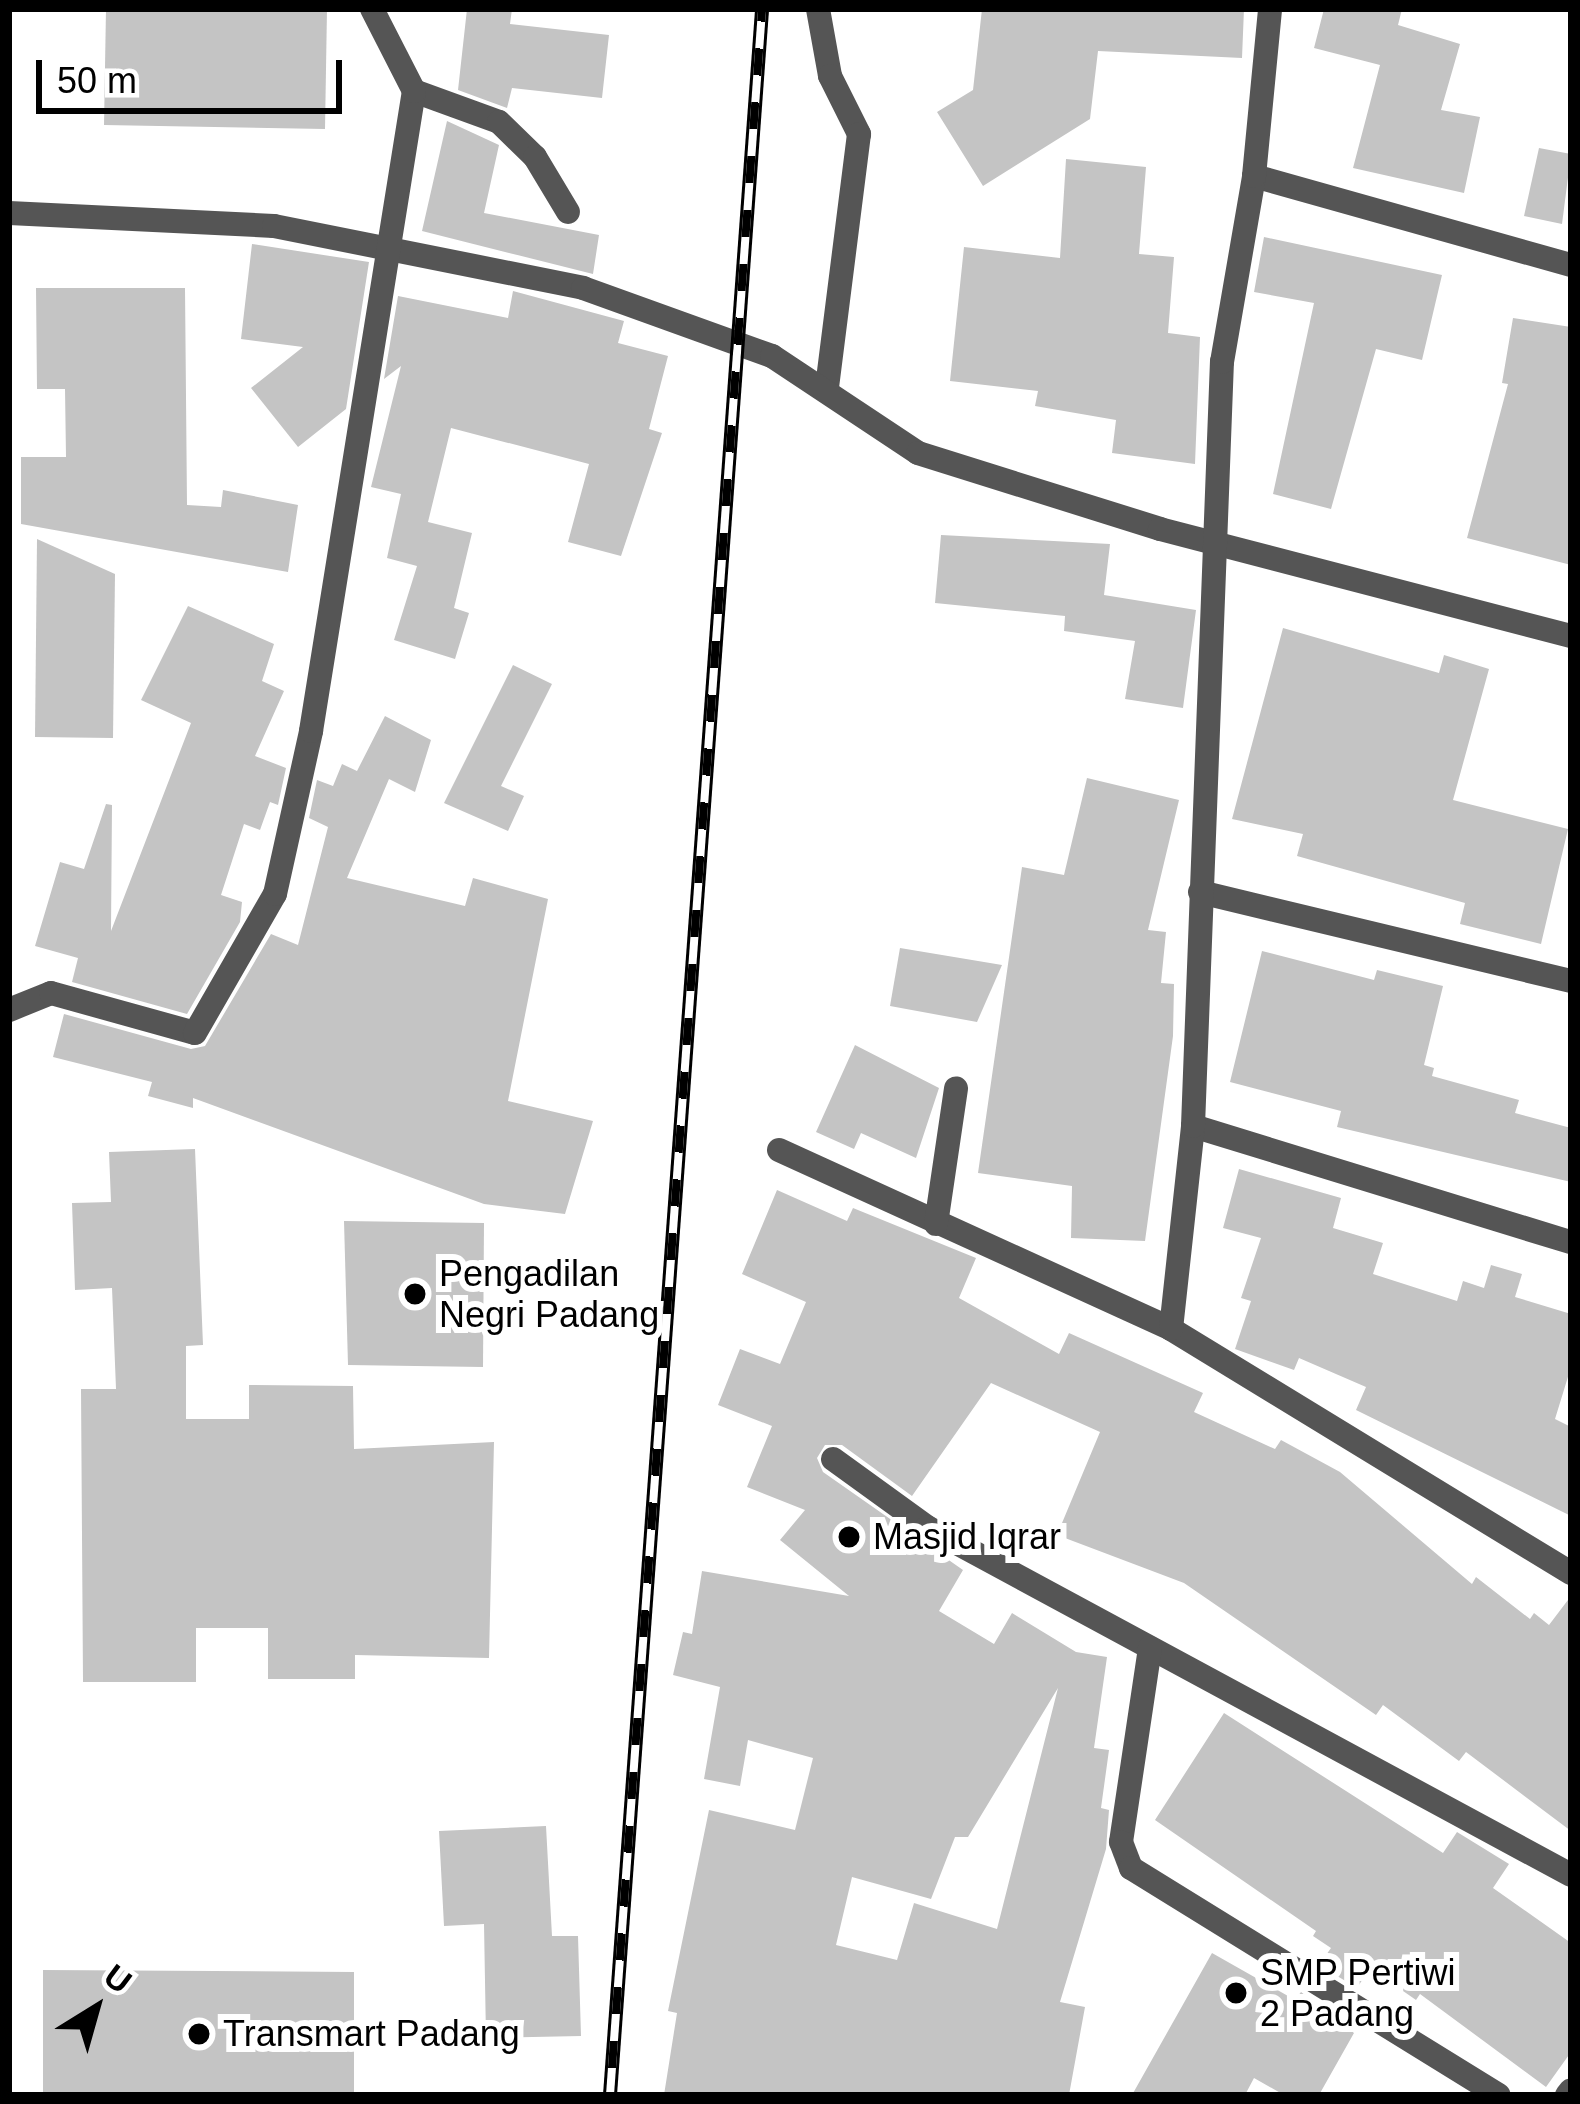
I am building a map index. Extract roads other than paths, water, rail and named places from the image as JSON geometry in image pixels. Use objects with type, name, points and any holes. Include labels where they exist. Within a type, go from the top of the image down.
[{"type":"street","points":[[9,1010],[51,993],[195,1033],[267,916],[296,812],[414,91],[372,9]]},
{"type":"street","points":[[818,9],[830,76],[859,134],[827,386]]},
{"type":"street","points":[[1171,1329],[1192,1126],[1220,545],[1222,362],[1254,176],[1270,9]]},
{"type":"street","points":[[414,91],[499,122],[535,157],[568,212]]},
{"type":"street","points":[[1254,176],[1571,265]]},
{"type":"street","points":[[9,213],[190,218],[389,244],[583,288],[737,341],[827,386],[918,452],[1220,545],[1571,636]]},
{"type":"street","points":[[1200,892],[1571,981]]},
{"type":"street","points":[[936,1224],[956,1088]]},
{"type":"street","points":[[1192,1126],[1571,1242]]},
{"type":"street","points":[[779,1150],[1171,1329],[1571,1574]]},
{"type":"street","points":[[832,1459],[927,1527],[1571,1875]]},
{"type":"street","points":[[1150,1648],[1121,1842],[1131,1868],[1498,2095]]},
{"type":"railway","points":[[610,2095],[762,9]]},
{"type":"place","name":"Pengadilan Negri Padang","points":[[415,1294]]},
{"type":"place","name":"Masjid Iqrar","points":[[849,1537]]},
{"type":"place","name":"SMP Pertiwi 2 Padang","points":[[1236,1993]]},
{"type":"place","name":"Transmart Padang","points":[[199,2034]]}]
